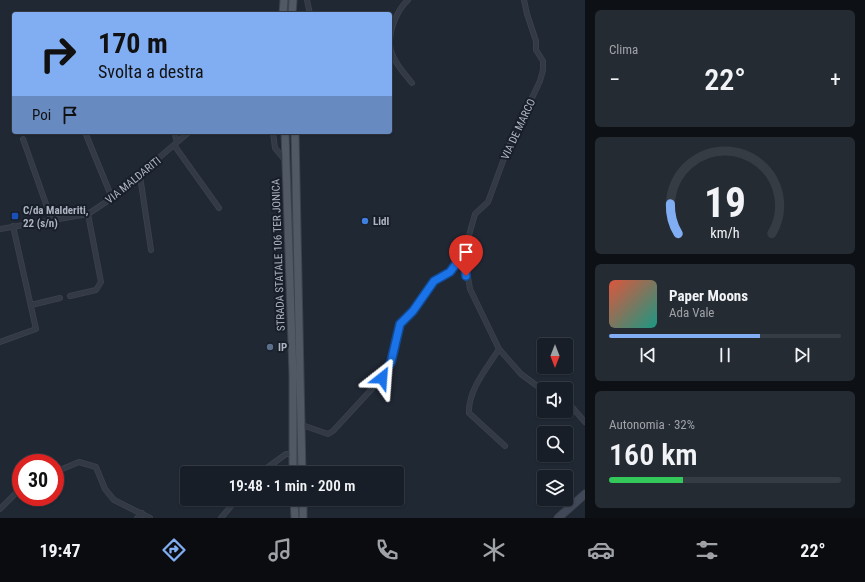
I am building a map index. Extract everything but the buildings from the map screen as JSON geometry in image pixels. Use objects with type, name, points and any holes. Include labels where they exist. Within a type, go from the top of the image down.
[{"type":"main road","points":[[283,12],[284,0]]},
{"type":"main road","points":[[292,12],[293,0]]},
{"type":"main road","name":"STRADA STATALE 106 TER JONICA","points":[[285,134],[293,375],[293,466]]},
{"type":"main road","name":"STRADA STATALE 106 TER JONICA","points":[[295,134],[302,466]]},
{"type":"main road","points":[[294,506],[294,518]]},
{"type":"main road","points":[[303,506],[303,518]]},
{"type":"street","points":[[307,0],[310,12]]},
{"type":"street","points":[[392,35],[395,21],[402,5],[408,0]]},
{"type":"street","name":"VIA DE MARCO","points":[[464,253],[475,214],[488,202],[506,153],[540,81],[543,70],[543,61],[536,50],[536,41],[524,0]]},
{"type":"street","points":[[392,50],[401,70],[412,82]]},
{"type":"street","points":[[86,134],[112,198]]},
{"type":"street","points":[[174,134],[176,144],[219,208]]},
{"type":"street","name":"VIA MALDARITI","points":[[0,228],[52,221],[88,214],[112,198],[140,176],[187,134]]},
{"type":"street","points":[[273,134],[275,148],[285,160]]},
{"type":"street","points":[[23,139],[52,221]]},
{"type":"street","points":[[140,176],[151,250]]},
{"type":"street","points":[[70,296],[96,290],[101,282],[88,214]]},
{"type":"street","points":[[0,342],[36,329],[13,226]]},
{"type":"street","points":[[464,253],[470,289],[499,349],[521,374],[537,386]]},
{"type":"street","points":[[302,425],[328,434],[333,432],[382,378],[391,362],[400,324],[413,311],[434,281],[450,272],[464,253]]},
{"type":"street","points":[[31,305],[60,298]]},
{"type":"street","points":[[499,349],[474,389],[468,406],[469,413],[505,446]]},
{"type":"street","points":[[573,408],[585,422]]},
{"type":"street","points":[[270,466],[286,454],[293,454]]},
{"type":"street","points":[[64,468],[79,462],[96,467],[105,489],[114,500],[150,518]]},
{"type":"street","points":[[558,518],[585,494]]},
{"type":"street","points":[[0,509],[12,497]]},
{"type":"street","points":[[221,518],[231,506]]},
{"type":"street","points":[[137,518],[142,513]]},
{"type":"place","name":"C/da Malderiti, 22 (s/n)","points":[[15,216]]},
{"type":"place","name":"Lidl","points":[[365,221]]},
{"type":"place","name":"IP","points":[[270,347]]},
{"type":"route","points":[[382,378],[391,362],[400,324],[421,301],[434,281],[450,272],[464,253],[466,276]]}]
